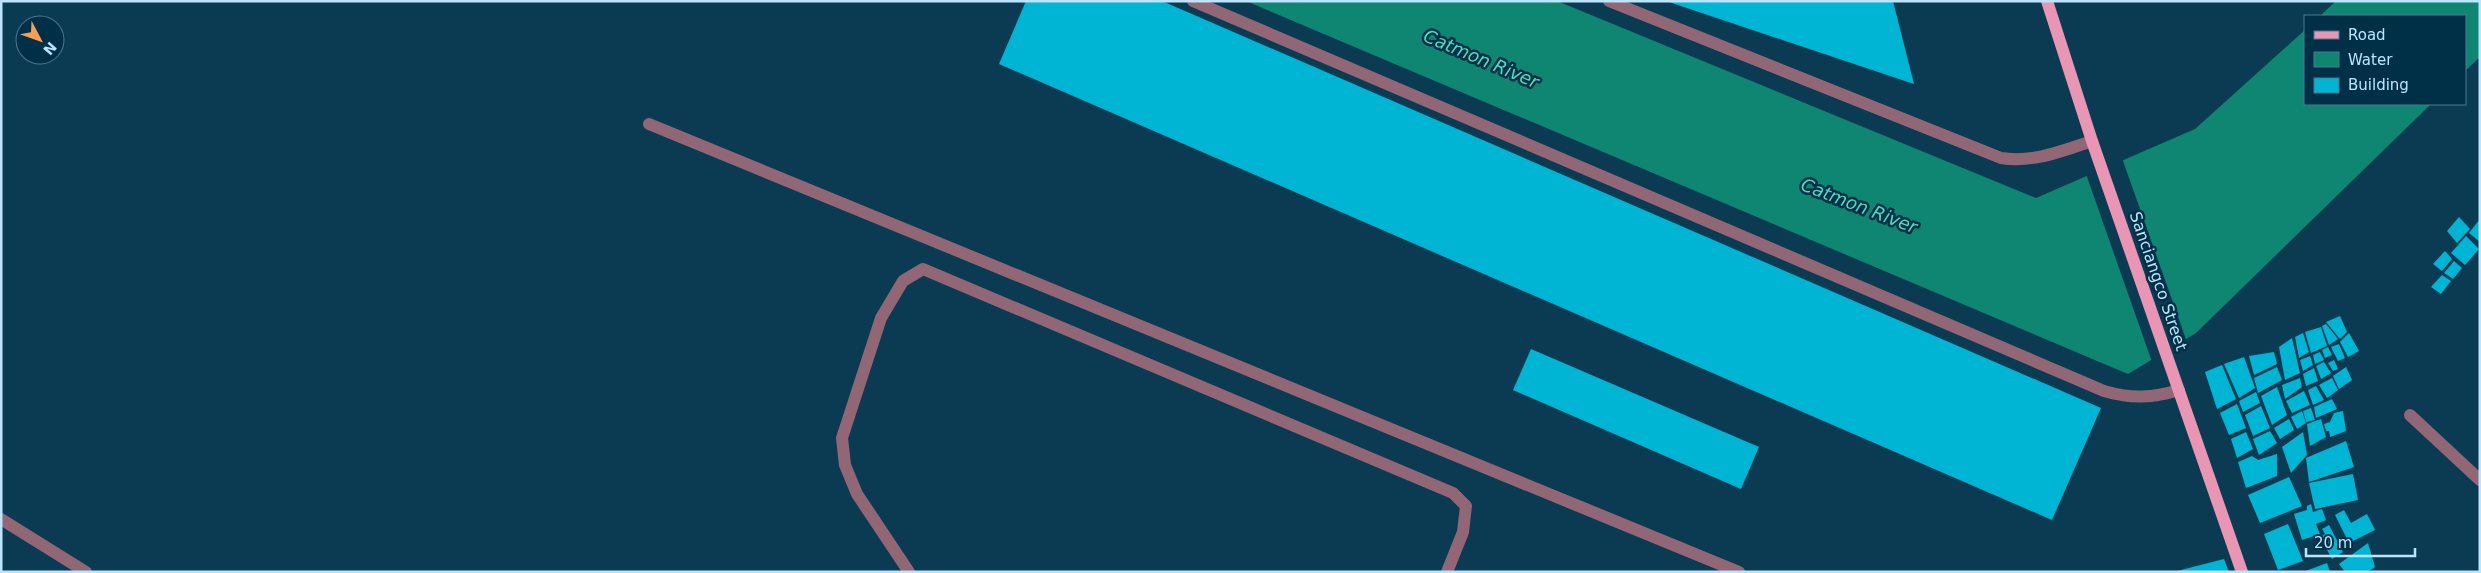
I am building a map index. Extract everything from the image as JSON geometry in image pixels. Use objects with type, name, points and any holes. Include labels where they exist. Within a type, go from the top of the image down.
[{"type":"main road","name":"Sanciangco Street","points":[[2047,1],[2092,141],[2165,345],[2242,572]]},
{"type":"street","points":[[1193,1],[2104,391],[2119,396],[2144,398],[2179,390]]},
{"type":"street","points":[[1609,1],[2001,158],[2016,160],[2049,156],[2092,141]]},
{"type":"street","points":[[649,124],[1739,572]]},
{"type":"street","points":[[909,572],[857,494],[845,466],[842,438],[881,318],[903,281],[923,269],[1453,493],[1466,506],[1463,532],[1447,572]]},
{"type":"street","points":[[2410,415],[2480,480]]},
{"type":"street","points":[[1,519],[86,572]]},
{"type":"water","name":"Catmon River","points":[[1246,1],[1557,1],[2036,198],[2195,129],[2304,31],[2304,105],[2430,105],[2196,333],[2128,374]]},
{"type":"water","points":[[2336,1],[2480,1],[2480,57],[2466,70],[2466,15],[2321,15]]},
{"type":"pier","points":[[2122,158],[2187,342],[2152,362],[2086,174]]},
{"type":"building","points":[[1026,1],[1162,1],[2101,408],[2052,520],[999,64]]},
{"type":"building","points":[[1893,1],[1914,84],[1669,2]]},
{"type":"building","points":[[2459,217],[2470,229],[2457,243],[2447,231]]},
{"type":"building","points":[[2480,219],[2480,242],[2469,233]]},
{"type":"building","points":[[2466,236],[2479,249],[2465,265],[2451,253]]},
{"type":"building","points":[[2445,251],[2452,259],[2442,271],[2433,264]]},
{"type":"building","points":[[2454,261],[2462,268],[2453,279],[2444,273]]},
{"type":"building","points":[[2442,275],[2451,281],[2441,294],[2431,287]]},
{"type":"building","points":[[2340,316],[2347,332],[2340,339],[2326,322]]},
{"type":"building","points":[[2326,324],[2338,339],[2329,345],[2322,326]]},
{"type":"building","points":[[2321,327],[2327,346],[2311,353],[2305,332]]},
{"type":"building","points":[[2303,333],[2309,352],[2299,358],[2295,337]]},
{"type":"building","points":[[2349,333],[2359,351],[2348,357],[2340,342]]},
{"type":"building","points":[[2292,338],[2300,373],[2285,380],[2279,347]]},
{"type":"building","points":[[2339,344],[2345,358],[2338,361],[2331,347]]},
{"type":"building","points":[[2328,347],[2332,355],[2325,358],[2322,350]]},
{"type":"building","points":[[1531,349],[1759,447],[1741,489],[1513,390]]},
{"type":"building","points":[[2274,352],[2277,364],[2254,375],[2249,356]]},
{"type":"building","points":[[2320,352],[2324,360],[2315,364],[2313,355]]},
{"type":"building","points":[[2310,356],[2313,365],[2303,371],[2300,360]]},
{"type":"building","points":[[2244,357],[2255,388],[2239,398],[2224,364]]},
{"type":"building","points":[[2334,360],[2338,369],[2333,371],[2328,363]]},
{"type":"building","points":[[2324,362],[2331,373],[2321,379],[2316,366]]},
{"type":"building","points":[[2222,365],[2236,399],[2217,409],[2205,372]]},
{"type":"building","points":[[2277,367],[2282,380],[2258,393],[2254,378]]},
{"type":"building","points":[[2346,367],[2352,380],[2339,389],[2333,376]]},
{"type":"building","points":[[2314,368],[2318,381],[2306,386],[2303,374]]},
{"type":"building","points":[[2300,378],[2302,387],[2285,399],[2282,385]]},
{"type":"building","points":[[2332,378],[2338,390],[2327,398],[2319,385]]},
{"type":"building","points":[[2316,386],[2324,400],[2313,405],[2308,390]]},
{"type":"building","points":[[2277,387],[2287,415],[2272,425],[2261,396]]},
{"type":"building","points":[[2304,391],[2310,405],[2292,413],[2286,401]]},
{"type":"building","points":[[2256,392],[2260,403],[2243,412],[2239,401]]},
{"type":"building","points":[[2332,399],[2337,409],[2316,418],[2314,407]]},
{"type":"building","points":[[2237,404],[2246,428],[2229,435],[2220,413]]},
{"type":"building","points":[[2261,406],[2270,428],[2253,436],[2245,415]]},
{"type":"building","points":[[2311,408],[2315,420],[2306,422],[2303,411]]},
{"type":"building","points":[[2302,411],[2306,423],[2297,429],[2291,417]]},
{"type":"building","points":[[2343,411],[2346,431],[2330,437],[2329,431],[2326,431],[2324,424],[2330,422],[2334,413]]},
{"type":"building","points":[[2289,419],[2294,430],[2280,439],[2274,428]]},
{"type":"building","points":[[2321,419],[2326,437],[2310,446],[2307,424]]},
{"type":"building","points":[[2270,431],[2277,443],[2259,455],[2253,439]]},
{"type":"building","points":[[2246,432],[2253,449],[2237,458],[2231,439]]},
{"type":"building","points":[[2303,432],[2307,455],[2291,473],[2282,447]]},
{"type":"building","points":[[2346,441],[2354,467],[2309,482],[2306,458]]},
{"type":"building","points":[[2277,454],[2277,476],[2246,488],[2238,462],[2252,456],[2258,460]]},
{"type":"building","points":[[2353,474],[2358,500],[2315,509],[2309,483]]},
{"type":"building","points":[[2289,477],[2302,506],[2260,523],[2248,495]]},
{"type":"building","points":[[2311,504],[2313,512],[2322,509],[2326,520],[2316,524],[2320,534],[2302,540],[2294,514],[2307,510],[2307,506]]},
{"type":"building","points":[[2344,510],[2351,523],[2367,514],[2375,530],[2349,543],[2335,515]]},
{"type":"building","points":[[2288,524],[2303,561],[2278,570],[2264,534]]},
{"type":"building","points":[[2329,525],[2343,552],[2332,559],[2320,537],[2325,534],[2322,529]]},
{"type":"building","points":[[2368,543],[2375,567],[2368,572],[2345,572],[2339,564]]},
{"type":"building","points":[[2224,559],[2229,572],[2177,572],[2177,571]]},
{"type":"building","points":[[2327,563],[2330,572],[2303,572]]}]
